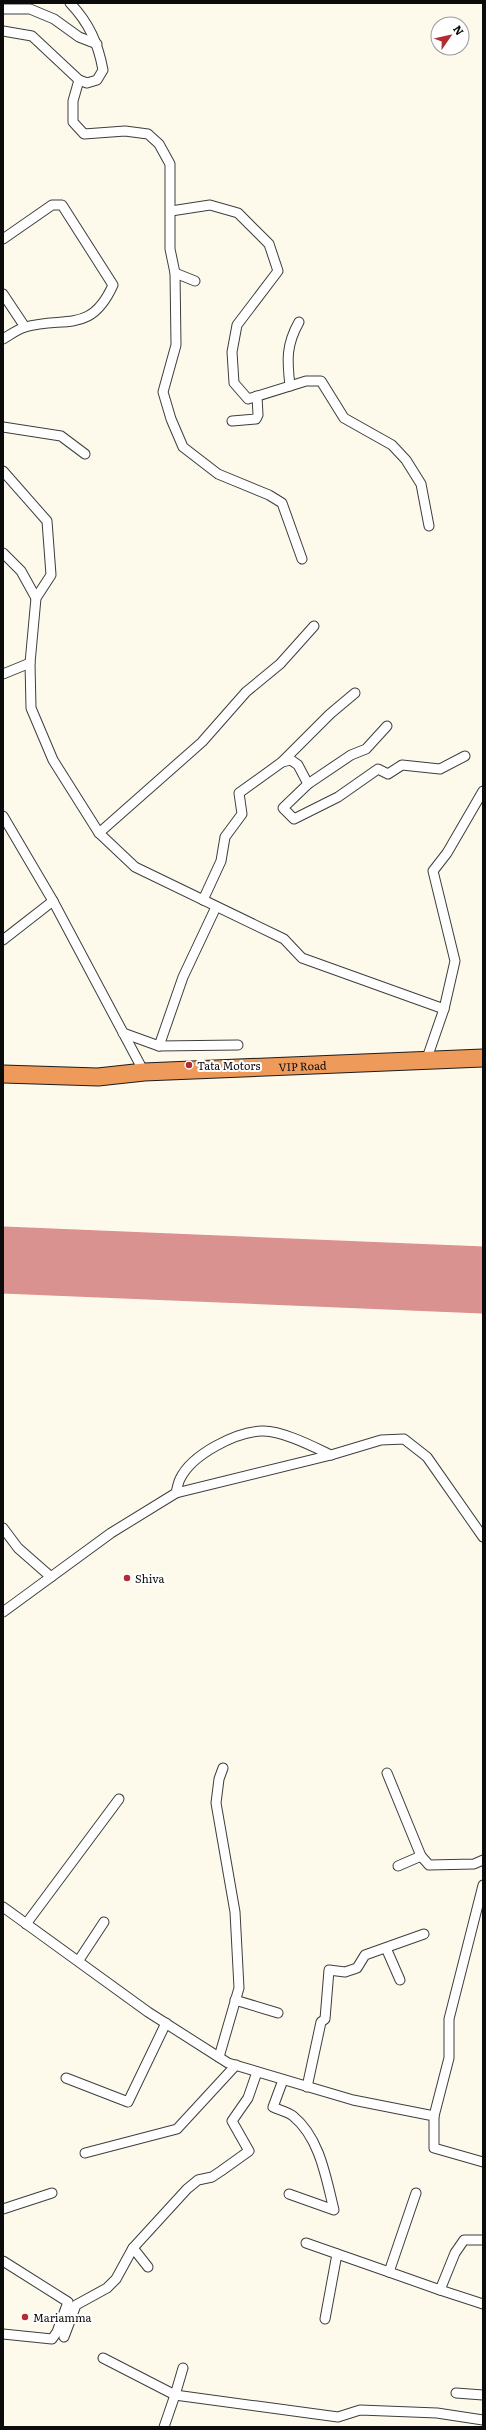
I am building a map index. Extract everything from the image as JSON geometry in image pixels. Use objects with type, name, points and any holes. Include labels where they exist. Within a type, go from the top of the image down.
[{"type":"highway","name":"VIP Road","points":[[3,1074],[98,1077],[144,1072],[483,1058]]},
{"type":"street","points":[[3,31],[32,36],[79,80],[87,83],[97,80],[103,70],[97,44],[83,17],[70,3]]},
{"type":"street","points":[[4,9],[30,9],[54,19],[79,36],[97,44]]},
{"type":"street","points":[[79,80],[73,101],[73,122],[84,134],[125,131],[148,134],[159,144],[170,164],[170,249],[175,273],[176,345],[163,392],[171,419],[183,447],[218,474],[269,495],[282,503],[302,559]]},
{"type":"street","points":[[3,239],[52,205],[62,205],[113,285],[105,302],[80,321],[25,327],[3,339]]},
{"type":"street","points":[[171,211],[210,205],[238,213],[269,244],[278,271],[237,325],[232,352],[234,383],[248,399],[306,381],[321,381],[344,418],[392,445],[406,460],[421,484],[429,526]]},
{"type":"street","points":[[175,273],[195,281]]},
{"type":"street","points":[[3,294],[25,327]]},
{"type":"street","points":[[290,386],[288,367],[290,339],[299,322]]},
{"type":"street","points":[[232,421],[256,419],[258,415],[257,396]]},
{"type":"street","points":[[3,427],[61,436],[85,454]]},
{"type":"street","points":[[3,471],[47,520],[51,575],[36,598],[30,663],[31,708],[53,760],[99,833],[135,867],[284,939],[302,958],[444,1009]]},
{"type":"street","points":[[3,553],[21,571],[36,598]]},
{"type":"street","points":[[99,833],[202,742],[246,692],[280,664],[314,626]]},
{"type":"street","points":[[3,674],[30,663]]},
{"type":"street","points":[[203,900],[221,861],[225,837],[242,814],[239,793],[282,762],[330,714],[355,693]]},
{"type":"street","points":[[387,726],[366,749],[351,755],[308,784],[283,808],[294,819],[338,797],[378,769],[388,774],[402,765],[440,769],[465,756]]},
{"type":"street","points":[[282,762],[291,760],[298,765],[308,784]]},
{"type":"street","points":[[426,1061],[444,1009],[455,961],[434,870],[447,853],[483,791]]},
{"type":"street","points":[[3,816],[52,901],[144,1072]]},
{"type":"street","points":[[3,940],[52,901]]},
{"type":"street","points":[[160,1046],[183,977],[216,907]]},
{"type":"street","points":[[123,1033],[160,1046],[238,1045]]},
{"type":"street","points":[[176,1494],[180,1478],[200,1456],[232,1438],[263,1431],[299,1440],[331,1455]]},
{"type":"street","points":[[3,1612],[111,1533],[176,1494],[331,1455],[381,1440],[404,1439],[427,1457],[483,1537]]},
{"type":"street","points":[[3,1528],[18,1548],[51,1577]]},
{"type":"street","points":[[219,2057],[239,1988],[235,1912],[216,1803],[219,1778],[223,1768]]},
{"type":"street","points":[[387,1773],[421,1856],[429,1864],[474,1864],[483,1860]]},
{"type":"street","points":[[26,1924],[119,1799]]},
{"type":"street","points":[[398,1866],[421,1856]]},
{"type":"street","points":[[483,1885],[449,2019],[449,2058],[434,2116],[434,2148],[483,2162]]},
{"type":"street","points":[[3,1907],[166,2023],[219,2057],[257,2072],[352,2100],[434,2116]]},
{"type":"street","points":[[78,1960],[104,1922]]},
{"type":"street","points":[[307,2087],[321,2022],[325,2019],[329,1970],[346,1972],[357,1968],[365,1956],[424,1934]]},
{"type":"street","points":[[386,1948],[400,1980]]},
{"type":"street","points":[[235,2000],[278,2013]]},
{"type":"street","points":[[66,2078],[128,2102],[166,2023]]},
{"type":"street","points":[[85,2153],[177,2129],[236,2065]]},
{"type":"street","points":[[64,2337],[76,2305],[107,2288],[116,2279],[133,2248],[198,2180],[212,2176],[249,2151],[232,2121],[248,2098],[257,2072]]},
{"type":"street","points":[[283,2080],[273,2107],[293,2116],[310,2137],[323,2166],[334,2210],[289,2194]]},
{"type":"street","points":[[389,2272],[416,2192]]},
{"type":"street","points":[[3,2209],[52,2193]]},
{"type":"street","points":[[440,2290],[455,2253],[464,2240],[483,2240]]},
{"type":"street","points":[[306,2243],[483,2304]]},
{"type":"street","points":[[133,2248],[148,2267]]},
{"type":"street","points":[[325,2319],[337,2254]]},
{"type":"street","points":[[3,2261],[68,2302],[58,2332],[52,2339],[3,2334]]},
{"type":"street","points":[[103,2358],[175,2395],[338,2417],[360,2410],[437,2413],[483,2420]]},
{"type":"street","points":[[164,2427],[183,2368]]},
{"type":"street","points":[[456,2393],[483,2395]]},
{"type":"runway","points":[[3,1260],[483,1280]]},
{"type":"place","name":"Tata Motors","points":[[189,1065]]},
{"type":"place","name":"Shiva","points":[[127,1578]]},
{"type":"place","name":"Mariamma","points":[[25,2317]]}]
